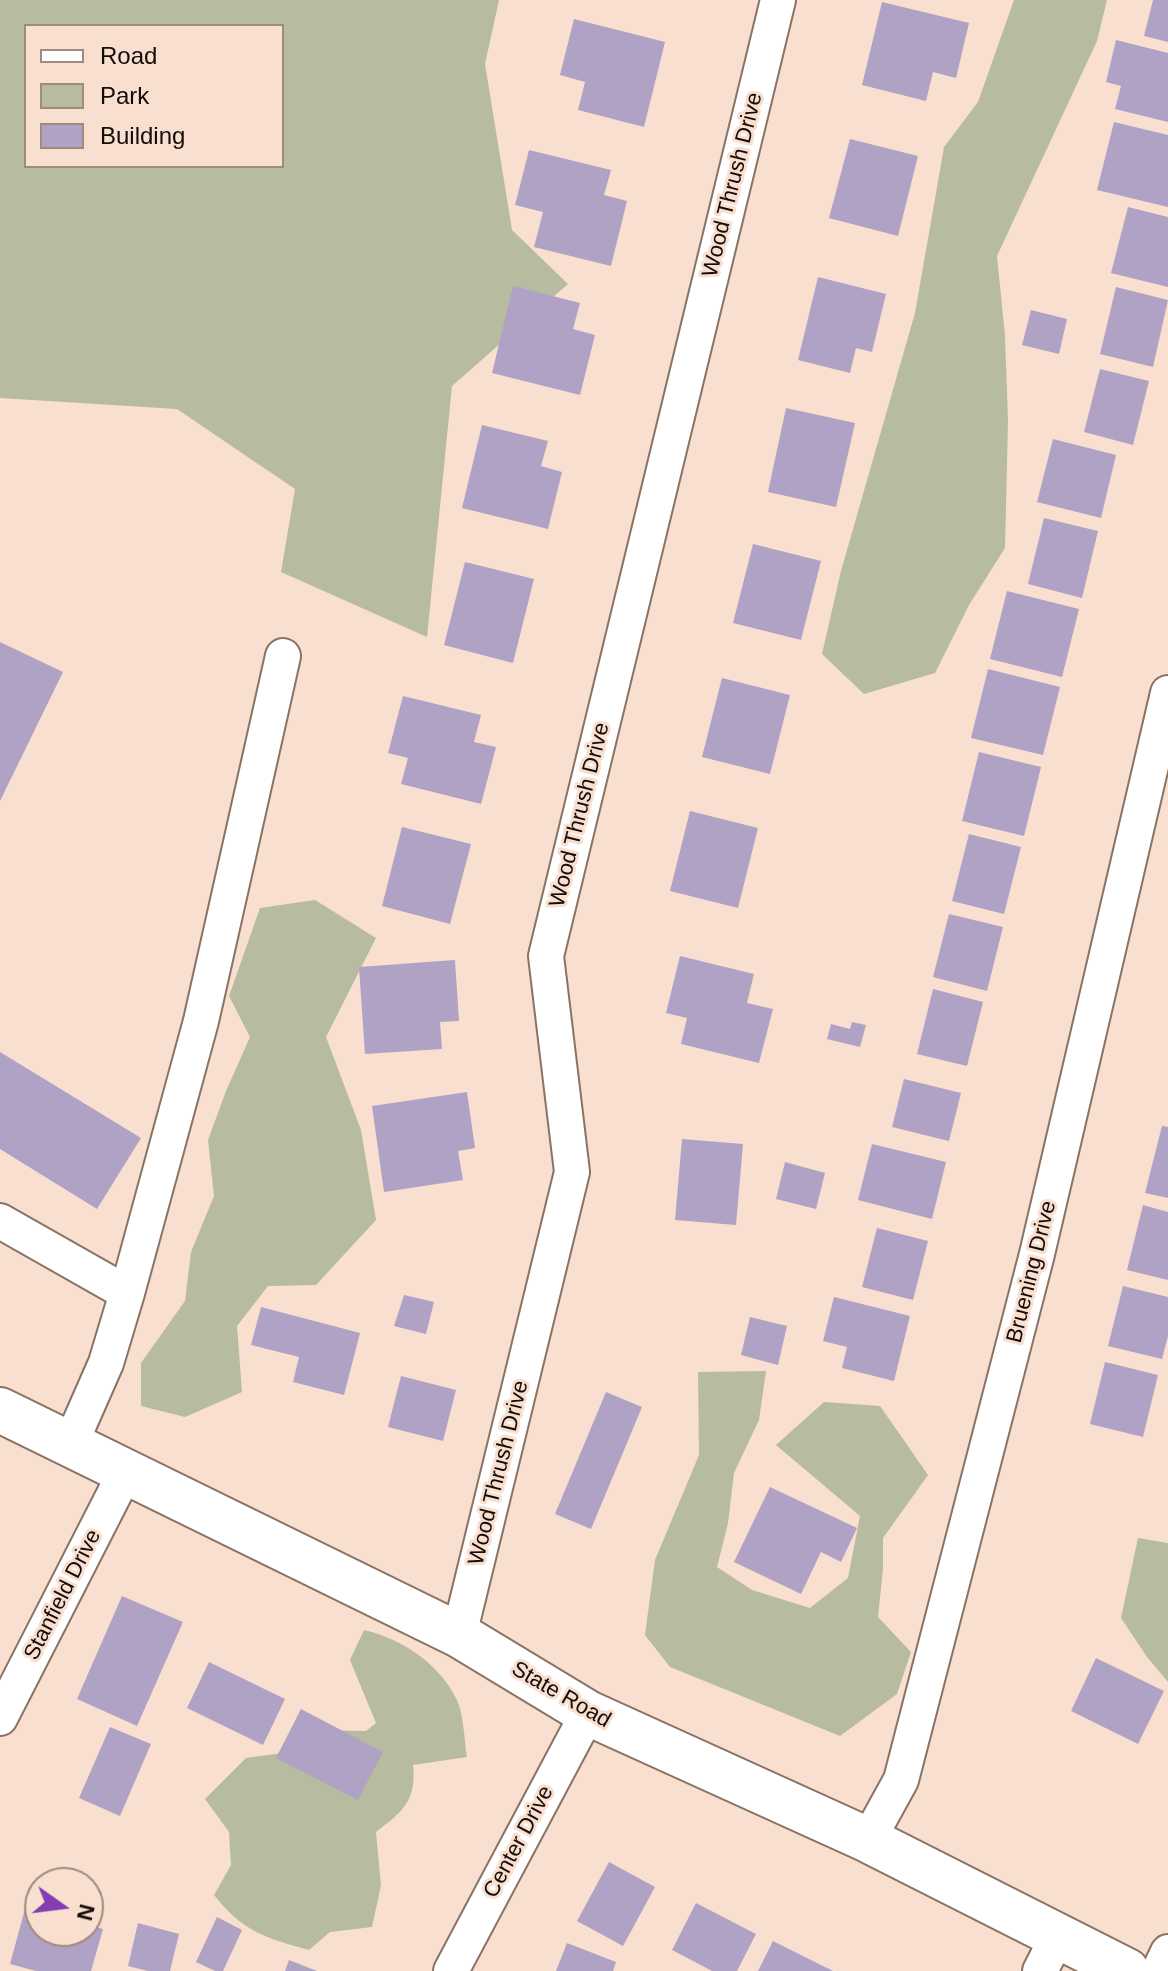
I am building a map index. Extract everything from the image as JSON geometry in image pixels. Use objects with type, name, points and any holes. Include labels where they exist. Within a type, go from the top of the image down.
[{"type":"main road","name":"State Road","points":[[0,1410],[459,1635],[588,1713],[868,1840],[1049,1953],[1127,1971]]},
{"type":"street","name":"Wood Thrush Drive","points":[[459,1635],[572,1172],[546,956],[778,0]]},
{"type":"street","points":[[70,1445],[106,1363],[201,1021],[283,656]]},
{"type":"street","name":"Bruening Drive","points":[[868,1840],[901,1780],[1037,1254],[1168,693]]},
{"type":"street","points":[[0,1221],[127,1293]]},
{"type":"street","name":"Stanfield Drive","points":[[0,1718],[125,1473]]},
{"type":"street","name":"Center Drive","points":[[451,1971],[588,1713]]},
{"type":"street","points":[[1159,1971],[1168,1952]]},
{"type":"green space","points":[[0,0],[499,0],[485,64],[512,230],[568,284],[452,386],[427,637],[281,572],[295,489],[177,409],[0,398]]},
{"type":"green space","points":[[1014,0],[1107,0],[1097,41],[997,256],[1005,336],[1008,420],[1005,548],[969,605],[935,673],[864,694],[822,654],[841,571],[915,313],[944,147],[978,102]]},
{"type":"green space","points":[[315,900],[376,938],[326,1037],[361,1130],[376,1220],[316,1285],[268,1286],[237,1326],[242,1392],[185,1417],[141,1406],[141,1363],[185,1301],[191,1252],[214,1196],[208,1140],[250,1037],[229,996],[260,908]]},
{"type":"green space","points":[[766,1371],[759,1420],[734,1473],[728,1523],[717,1567],[752,1590],[810,1608],[848,1578],[860,1516],[776,1445],[824,1402],[880,1406],[928,1475],[883,1538],[878,1617],[911,1652],[897,1694],[840,1736],[670,1667],[645,1635],[655,1560],[699,1455],[698,1372]]},
{"type":"green space","points":[[1138,1538],[1168,1543],[1168,1682],[1121,1618]]},
{"type":"green space","points":[[364,1630],[405,1646],[440,1675],[459,1706],[467,1757],[413,1765],[410,1797],[400,1812],[376,1832],[381,1885],[372,1927],[330,1932],[309,1950],[256,1932],[235,1918],[214,1895],[231,1865],[229,1832],[205,1799],[246,1758],[290,1752],[315,1730],[366,1731],[376,1723],[350,1660]]},
{"type":"building","points":[[1153,0],[1168,0],[1168,42],[1144,36]]},
{"type":"building","points":[[882,2],[969,23],[956,78],[933,72],[926,101],[862,85]]},
{"type":"building","points":[[574,19],[665,42],[644,127],[578,110],[585,82],[560,75]]},
{"type":"building","points":[[1116,40],[1168,53],[1168,122],[1115,109],[1121,86],[1106,82]]},
{"type":"building","points":[[1114,122],[1168,135],[1168,207],[1097,190]]},
{"type":"building","points":[[850,139],[918,156],[898,236],[829,218]]},
{"type":"building","points":[[529,150],[611,170],[604,195],[627,201],[611,266],[534,247],[543,212],[515,205]]},
{"type":"building","points":[[1128,207],[1168,217],[1168,287],[1111,273]]},
{"type":"building","points":[[818,277],[886,294],[872,352],[856,348],[850,373],[798,360]]},
{"type":"building","points":[[513,286],[580,303],[573,329],[595,335],[580,395],[492,373]]},
{"type":"building","points":[[1116,287],[1168,300],[1153,367],[1100,354]]},
{"type":"building","points":[[1031,310],[1067,319],[1059,354],[1022,345]]},
{"type":"building","points":[[1100,369],[1149,381],[1133,445],[1084,432]]},
{"type":"building","points":[[786,408],[855,423],[836,507],[768,492]]},
{"type":"building","points":[[482,425],[548,441],[541,466],[562,472],[548,529],[462,508]]},
{"type":"building","points":[[1053,439],[1116,455],[1101,518],[1037,502]]},
{"type":"building","points":[[1044,518],[1098,531],[1082,598],[1028,584]]},
{"type":"building","points":[[753,544],[821,561],[801,640],[733,623]]},
{"type":"building","points":[[465,562],[534,579],[513,663],[444,645]]},
{"type":"building","points":[[1007,591],[1079,609],[1062,677],[990,659]]},
{"type":"building","points":[[0,642],[63,672],[0,801]]},
{"type":"building","points":[[988,669],[1060,687],[1043,755],[971,738]]},
{"type":"building","points":[[722,678],[790,695],[770,774],[702,757]]},
{"type":"building","points":[[403,696],[481,715],[474,742],[496,747],[481,804],[401,784],[408,758],[388,753]]},
{"type":"building","points":[[979,752],[1041,767],[1024,836],[962,821]]},
{"type":"building","points":[[690,811],[758,828],[738,908],[670,891]]},
{"type":"building","points":[[402,827],[471,844],[450,924],[382,906]]},
{"type":"building","points":[[969,834],[1021,847],[1004,914],[952,901]]},
{"type":"building","points":[[949,914],[1003,927],[987,991],[933,977]]},
{"type":"building","points":[[680,956],[754,974],[747,1003],[773,1009],[759,1063],[681,1044],[687,1018],[666,1013]]},
{"type":"building","points":[[455,960],[459,1021],[440,1022],[442,1049],[365,1054],[359,967]]},
{"type":"building","points":[[933,989],[983,1002],[967,1066],[917,1054]]},
{"type":"building","points":[[852,1022],[866,1025],[860,1047],[827,1039],[831,1024],[850,1029]]},
{"type":"building","points":[[0,1052],[141,1138],[97,1209],[0,1149]]},
{"type":"building","points":[[904,1079],[961,1093],[949,1141],[892,1127]]},
{"type":"building","points":[[467,1092],[475,1148],[458,1151],[463,1180],[384,1192],[372,1106]]},
{"type":"building","points":[[1162,1126],[1168,1127],[1168,1198],[1145,1193]]},
{"type":"building","points":[[682,1139],[743,1144],[736,1225],[675,1220]]},
{"type":"building","points":[[872,1144],[946,1162],[932,1219],[858,1200]]},
{"type":"building","points":[[785,1162],[825,1173],[816,1209],[776,1199]]},
{"type":"building","points":[[1143,1205],[1168,1212],[1168,1280],[1127,1270]]},
{"type":"building","points":[[877,1228],[928,1241],[913,1300],[862,1287]]},
{"type":"building","points":[[1123,1286],[1168,1297],[1168,1336],[1162,1359],[1108,1346]]},
{"type":"building","points":[[404,1295],[434,1302],[426,1334],[394,1326]]},
{"type":"building","points":[[834,1297],[910,1316],[894,1381],[842,1368],[847,1347],[823,1341]]},
{"type":"building","points":[[261,1307],[360,1333],[344,1395],[293,1382],[299,1357],[251,1345]]},
{"type":"building","points":[[750,1317],[787,1326],[778,1365],[741,1355]]},
{"type":"building","points":[[1105,1362],[1158,1375],[1143,1437],[1090,1424]]},
{"type":"building","points":[[401,1376],[456,1390],[443,1441],[388,1427]]},
{"type":"building","points":[[606,1392],[642,1407],[591,1529],[555,1514]]},
{"type":"building","points":[[770,1487],[857,1528],[841,1562],[821,1552],[801,1594],[734,1562]]},
{"type":"building","points":[[122,1596],[183,1622],[137,1726],[77,1699]]},
{"type":"building","points":[[1096,1658],[1164,1691],[1138,1744],[1071,1711]]},
{"type":"building","points":[[209,1662],[285,1699],[263,1745],[187,1708]]},
{"type":"building","points":[[301,1709],[383,1752],[358,1800],[276,1758]]},
{"type":"building","points":[[110,1727],[151,1744],[120,1816],[79,1798]]},
{"type":"building","points":[[609,1862],[655,1887],[623,1946],[577,1921]]},
{"type":"building","points":[[696,1903],[756,1934],[737,1971],[712,1971],[672,1950]]},
{"type":"building","points":[[24,1913],[24,1947],[98,1947],[91,1971],[36,1971],[10,1964]]},
{"type":"building","points":[[217,1917],[242,1930],[223,1971],[215,1971],[196,1962]]},
{"type":"building","points":[[138,1923],[179,1934],[170,1971],[148,1971],[128,1966]]},
{"type":"building","points":[[773,1941],[833,1971],[758,1971]]},
{"type":"building","points":[[567,1943],[616,1962],[613,1971],[556,1971]]},
{"type":"building","points":[[289,1960],[317,1971],[285,1971]]}]
